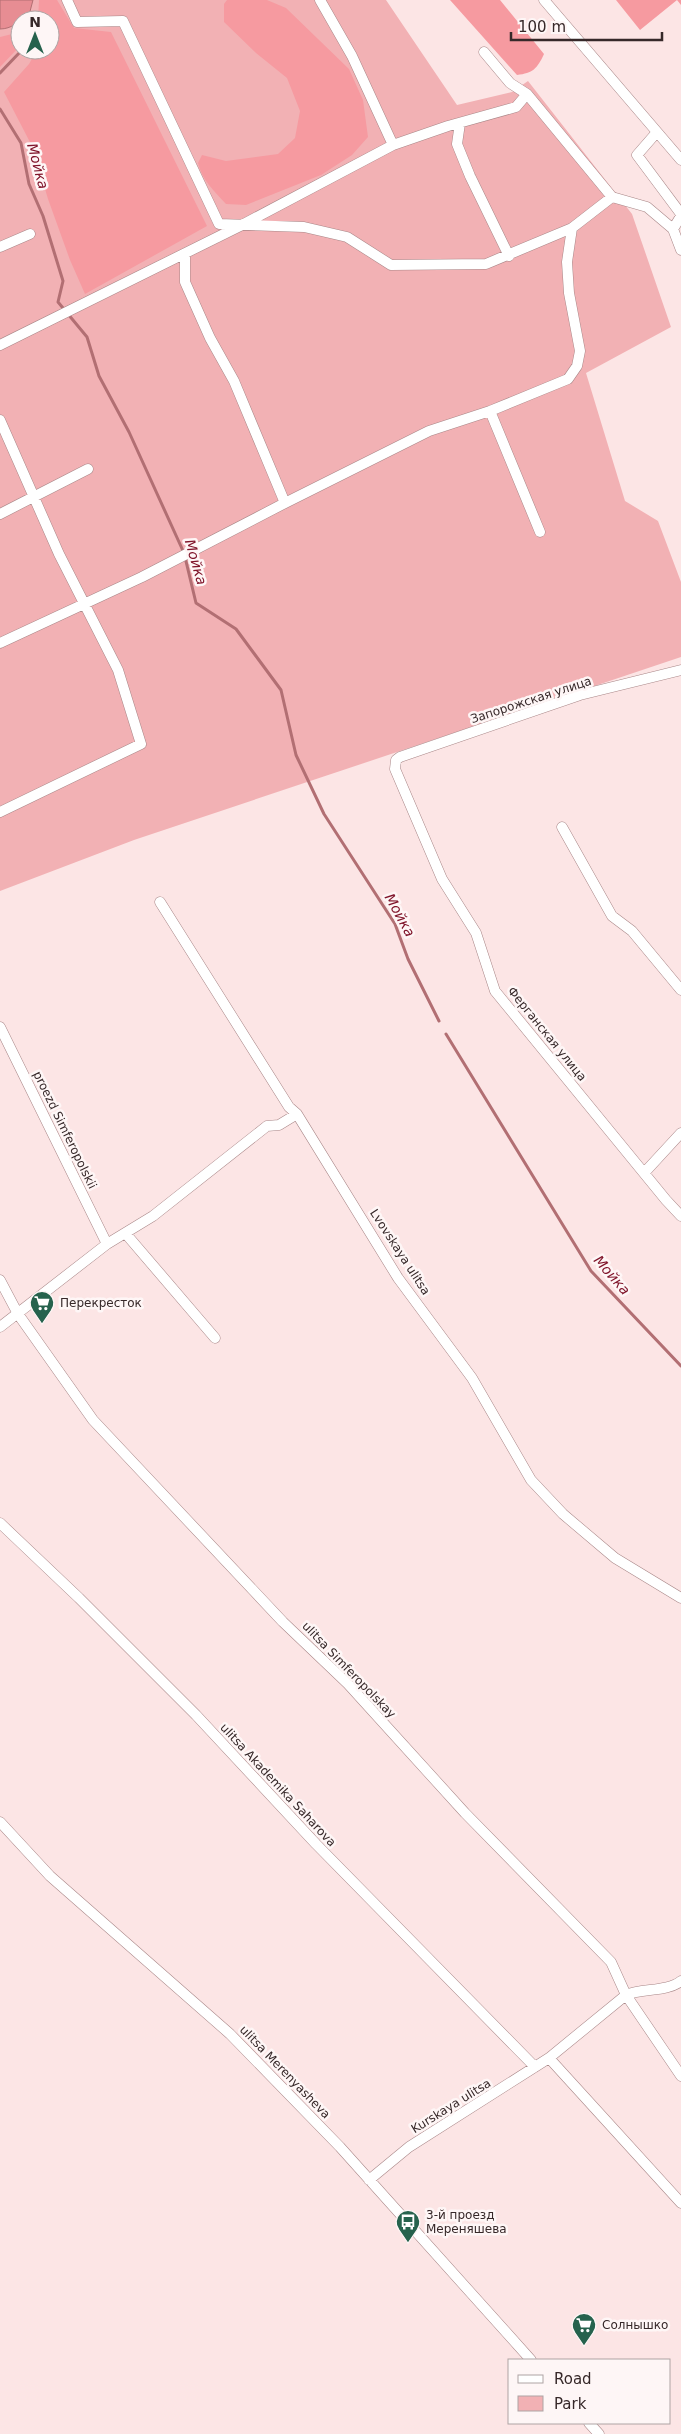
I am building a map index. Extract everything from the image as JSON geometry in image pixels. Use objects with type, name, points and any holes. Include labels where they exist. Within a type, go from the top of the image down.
[{"type":"street","points":[[67,0],[77,22],[123,21],[218,224],[304,227],[347,237],[391,265],[486,264],[509,256],[572,228],[612,197]]},
{"type":"street","points":[[320,0],[352,56],[393,146]]},
{"type":"street","points":[[544,0],[681,160]]},
{"type":"street","points":[[484,52],[510,83],[527,94],[612,197],[647,207],[673,229],[681,250]]},
{"type":"street","points":[[0,345],[185,254],[393,146],[460,123],[516,107],[527,94]]},
{"type":"street","points":[[460,123],[457,144],[470,176],[509,256]]},
{"type":"street","points":[[657,132],[637,155],[681,215],[673,229]]},
{"type":"street","points":[[0,643],[142,577],[285,503],[429,432],[490,411],[568,379],[578,366],[580,351],[569,293],[567,262],[572,228]]},
{"type":"street","points":[[0,247],[30,234]]},
{"type":"street","points":[[185,254],[185,282],[210,338],[234,381],[285,503]]},
{"type":"street","points":[[490,411],[540,532]]},
{"type":"street","points":[[0,420],[33,497],[83,603],[118,670],[141,744],[0,812]]},
{"type":"street","points":[[0,514],[88,469]]},
{"type":"street","name":"Запорожская улица","points":[[394,764],[400,757],[580,695],[681,670]]},
{"type":"street","name":"Ферганская улица","points":[[394,764],[442,879],[476,933],[495,991],[681,1216]]},
{"type":"street","points":[[562,827],[612,916],[632,931],[681,990]]},
{"type":"street","name":"Lvovskaya ulitsa","points":[[160,902],[289,1107],[297,1114],[398,1278],[472,1378],[531,1480],[563,1514],[615,1558],[681,1598]]},
{"type":"street","name":"proezd Simferopolskii","points":[[0,1028],[107,1244]]},
{"type":"street","points":[[0,1328],[107,1244],[126,1234],[152,1216],[267,1126],[279,1125],[297,1114]]},
{"type":"street","points":[[645,1172],[681,1134]]},
{"type":"street","points":[[126,1234],[215,1338]]},
{"type":"street","name":"ulitsa Simferopolskay","points":[[0,1280],[18,1314],[93,1420],[284,1622],[348,1684],[465,1813],[611,1962],[626,1995],[681,2076]]},
{"type":"street","name":"ulitsa Akademika Saharova","points":[[0,1523],[79,1598],[196,1715],[316,1844],[535,2067]]},
{"type":"street","name":"ulitsa Merenyasheva","points":[[0,1822],[69,1893],[230,2034],[369,2180],[530,2359]]},
{"type":"street","name":"Kurskaya ulitsa","points":[[369,2180],[409,2147],[549,2058],[626,1995],[637,1991],[675,1986],[681,1981]]},
{"type":"street","points":[[549,2058],[681,2203]]},
{"type":"street","points":[[590,2424],[599,2434]]},
{"type":"green space","points":[[0,0],[386,0],[457,105],[512,92],[528,81],[632,214],[671,327],[586,373],[625,501],[658,521],[681,582],[681,657],[134,840],[0,891]]},
{"type":"shaded area","points":[[0,0],[33,0],[30,10],[10,10],[10,27],[0,29]]},
{"type":"shaded area","points":[[39,0],[57,0],[74,28],[111,32],[207,226],[85,294],[70,260],[48,199],[33,148],[4,92],[31,60],[60,60],[60,10],[38,10]]},
{"type":"shaded area","points":[[227,0],[267,0],[286,8],[349,69],[363,100],[368,137],[352,155],[321,175],[246,205],[226,204],[213,190],[205,180],[198,163],[202,155],[226,161],[278,154],[295,138],[300,111],[287,78],[256,53],[224,22],[224,4]]},
{"type":"shaded area","points":[[450,0],[500,0],[544,54],[537,67],[527,73],[517,75]]},
{"type":"shaded area","points":[[616,0],[677,0],[640,30]]},
{"type":"shaded area","points":[[10,34],[10,56],[0,67],[0,37]]},
{"type":"waterway","name":"Мойка","points":[[0,73],[12,60]]},
{"type":"waterway","name":"Мойка","points":[[0,109],[21,143],[29,184],[43,216],[63,281],[58,302],[87,337],[99,376],[129,432],[184,553],[196,603],[236,629],[281,690],[296,755],[324,814],[395,924],[408,959],[439,1021]]},
{"type":"waterway","name":"Мойка","points":[[446,1034],[591,1271],[681,1366]]},
{"type":"place","name":"Перекресток","points":[[42,1324]]},
{"type":"place","name":"3-й проезд Мереняшева","points":[[408,2243]]},
{"type":"place","name":"Солнышко","points":[[584,2346]]}]
